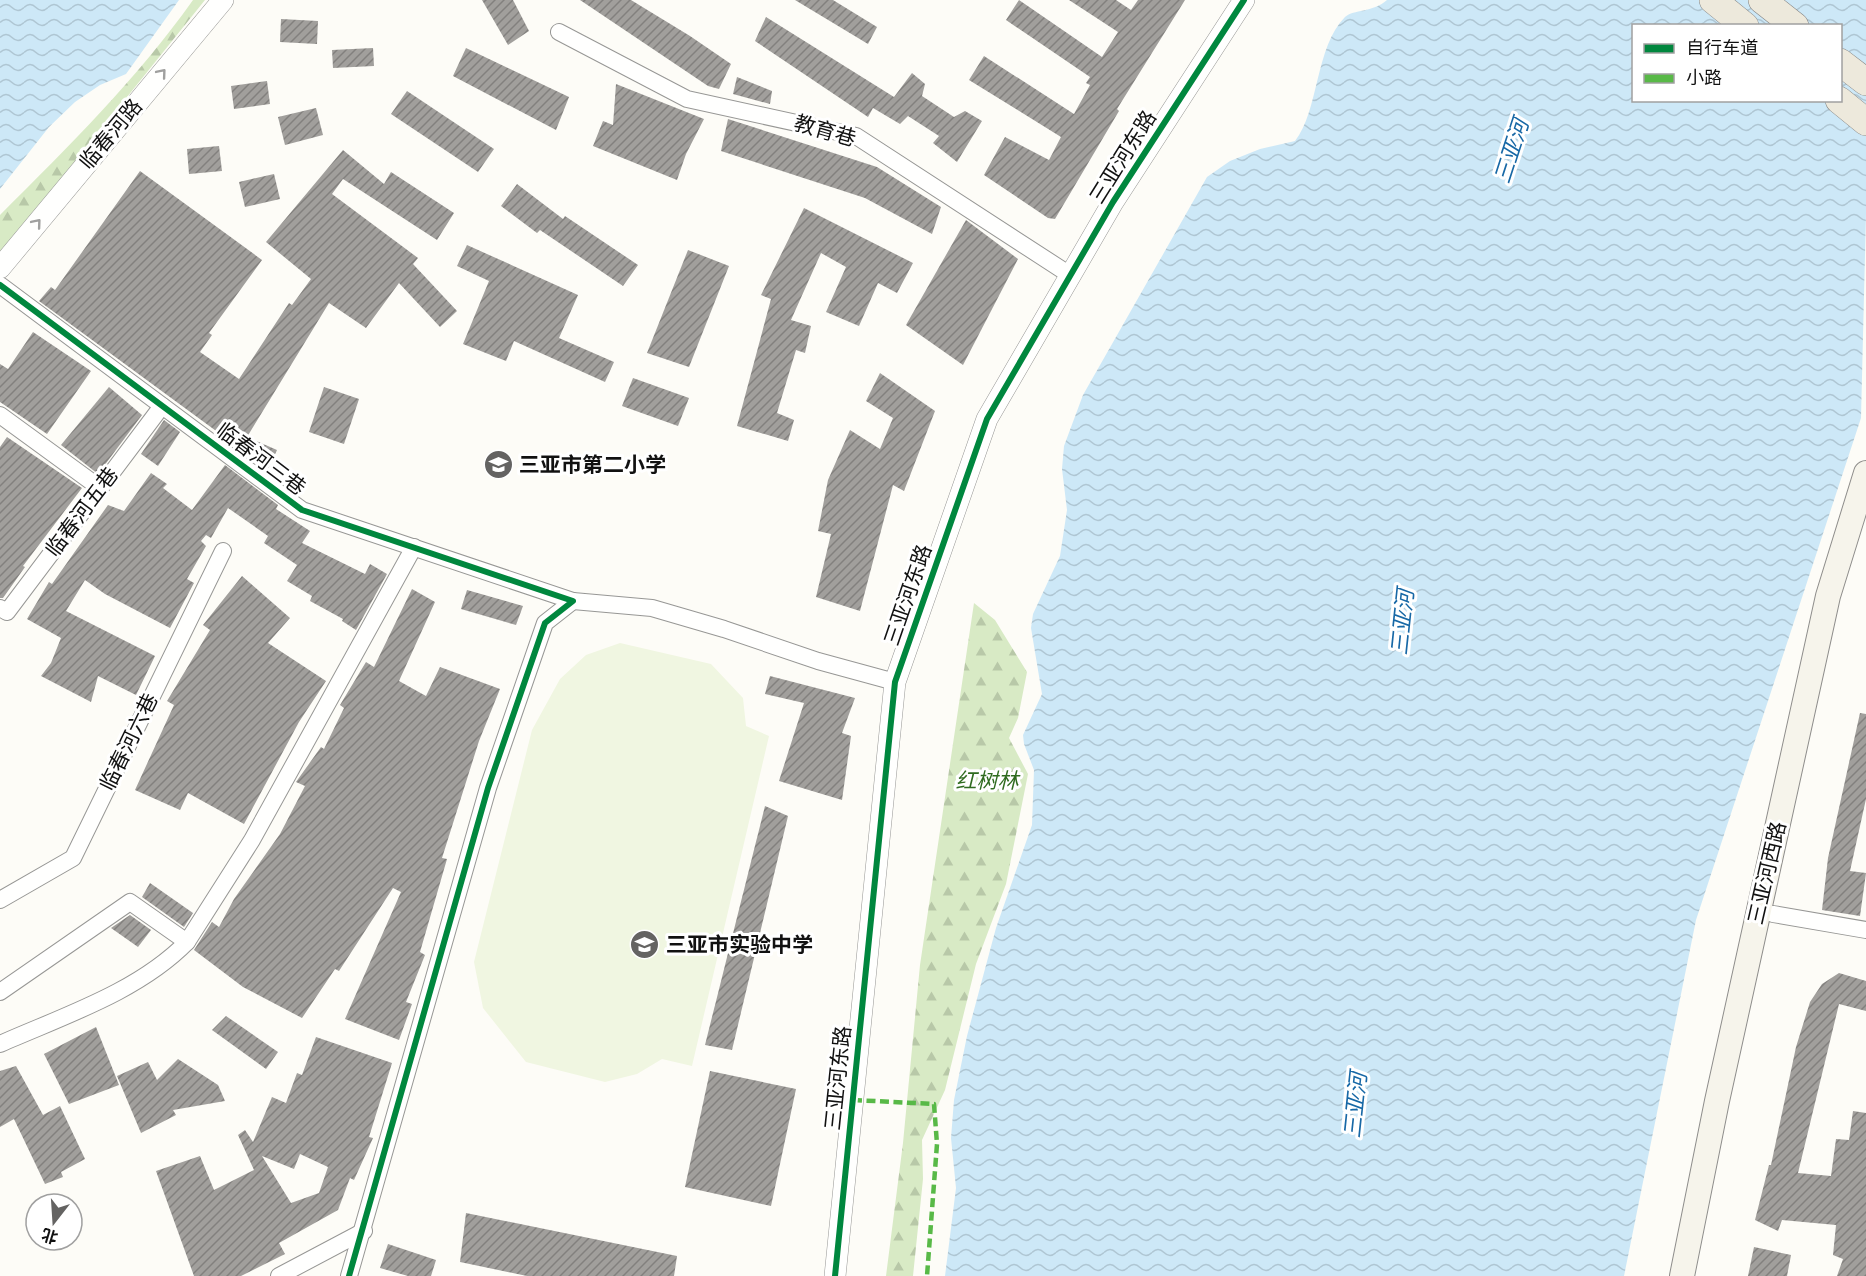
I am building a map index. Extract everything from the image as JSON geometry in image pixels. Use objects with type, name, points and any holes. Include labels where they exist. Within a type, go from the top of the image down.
[{"type":"main road","points":[[1713,0],[1743,24]]},
{"type":"main road","points":[[1762,0],[1792,24]]},
{"type":"main road","points":[[1842,64],[1866,82]]},
{"type":"main road","points":[[1841,102],[1866,123]]},
{"type":"main road","name":"三亚河西路","points":[[1682,1276],[1721,1079],[1828,596],[1866,473]]},
{"type":"main road","name":"三亚河西路","points":[[1696,1276],[1837,607],[1858,530],[1866,510]]},
{"type":"street","name":"临春河路","points":[[0,268],[223,0]]},
{"type":"street","name":"三亚河东路","points":[[835,1276],[895,682],[987,419],[1113,202],[1244,0]]},
{"type":"street","name":"教育巷","points":[[559,32],[687,99],[856,136],[1070,275]]},
{"type":"street","name":"临春河三巷","points":[[0,285],[302,510],[573,601],[652,608],[724,629],[818,661],[895,682]]},
{"type":"street","name":"临春河五巷","points":[[0,608],[7,612],[162,406]]},
{"type":"street","points":[[0,415],[100,488]]},
{"type":"street","points":[[0,1044],[137,980],[168,961],[187,942],[252,840],[414,547]]},
{"type":"street","name":"临春河六巷","points":[[0,900],[73,858],[223,551]]},
{"type":"street","points":[[349,1276],[364,1231],[459,882],[488,788],[546,623],[573,601]]},
{"type":"street","points":[[0,992],[130,902],[187,942]]},
{"type":"street","points":[[1773,914],[1866,930]]},
{"type":"street","points":[[279,1276],[364,1231]]},
{"type":"green space","points":[[193,0],[205,0],[0,255],[0,215],[126,85]]},
{"type":"green space","name":"红树林","points":[[974,603],[995,620],[1027,672],[1018,718],[1009,738],[1028,774],[1006,884],[976,964],[945,1090],[922,1140],[923,1179],[913,1276],[886,1276],[903,1143],[920,965]]},
{"type":"green space","points":[[620,643],[711,664],[743,698],[746,726],[769,736],[692,1066],[662,1059],[637,1074],[605,1082],[526,1062],[483,1008],[474,962],[532,730],[560,679],[586,655]]},
{"type":"water","points":[[0,0],[179,0],[126,74],[100,85],[75,102],[49,127],[0,189]]},
{"type":"water","name":"三亚河","points":[[1387,0],[1866,0],[1866,214],[1861,418],[1696,920],[1624,1276],[945,1276],[956,1188],[951,1138],[954,1100],[967,1036],[996,928],[1032,825],[1034,770],[1023,735],[1042,694],[1031,628],[1033,614],[1060,556],[1067,510],[1062,469],[1064,446],[1083,395],[1207,177],[1230,161],[1260,149],[1295,141],[1309,113],[1322,62],[1335,30],[1345,17]]},
{"type":"building","points":[[482,0],[513,0],[529,31],[508,45]]},
{"type":"building","points":[[580,0],[631,0],[690,36],[731,64],[719,89],[708,86]]},
{"type":"building","points":[[795,0],[833,0],[877,27],[868,44]]},
{"type":"building","points":[[1019,0],[1102,57],[1118,32],[1069,0],[1116,0],[1131,10],[1138,0],[1185,0],[1117,109],[1119,111],[1055,219],[1048,218],[984,175],[1005,137],[1049,160],[1061,137],[969,80],[984,56],[1074,114],[1090,85],[1086,83],[1090,77],[1006,20]]},
{"type":"building","points":[[766,17],[894,97],[912,73],[925,84],[922,96],[954,117],[965,111],[982,121],[957,162],[933,143],[939,136],[908,116],[900,124],[873,108],[868,117],[755,41]]},
{"type":"building","points":[[281,19],[318,21],[317,44],[280,42]]},
{"type":"building","points":[[373,48],[374,66],[333,68],[332,50]]},
{"type":"building","points":[[466,48],[569,97],[556,130],[453,76]]},
{"type":"building","points":[[737,77],[772,91],[770,104],[733,94]]},
{"type":"building","points":[[267,81],[270,104],[234,109],[231,86]]},
{"type":"building","points":[[616,84],[704,119],[686,154],[677,180],[593,146],[603,121],[613,125]]},
{"type":"building","points":[[407,91],[494,149],[478,172],[391,114]]},
{"type":"building","points":[[316,108],[323,135],[285,145],[278,117]]},
{"type":"building","points":[[728,119],[877,167],[941,207],[932,234],[865,198],[721,151]]},
{"type":"building","points":[[219,146],[222,171],[189,174],[187,149]]},
{"type":"building","points":[[343,150],[384,184],[391,172],[454,213],[437,240],[343,179],[332,194],[418,258],[413,264],[457,311],[440,327],[399,283],[366,328],[329,303],[247,437],[277,450],[268,469],[39,301],[51,287],[55,290],[140,171],[262,260],[209,333],[212,335],[200,352],[239,379],[289,303],[292,305],[311,279],[266,242]]},
{"type":"building","points":[[274,174],[280,199],[245,207],[239,182]]},
{"type":"building","points":[[517,184],[563,219],[565,216],[638,265],[623,286],[540,230],[537,233],[501,206]]},
{"type":"building","points":[[804,208],[913,263],[897,293],[878,283],[859,326],[826,312],[846,267],[821,253],[791,320],[811,326],[805,353],[796,350],[777,413],[794,420],[788,441],[737,426],[771,299],[761,295]]},
{"type":"building","points":[[966,220],[1018,259],[963,365],[906,325]]},
{"type":"building","points":[[467,245],[578,295],[559,338],[614,362],[605,382],[514,341],[506,361],[463,344],[489,281],[457,266]]},
{"type":"building","points":[[688,250],[729,266],[689,367],[647,353]]},
{"type":"building","points":[[33,332],[91,371],[47,434],[0,402],[0,364],[8,369]]},
{"type":"building","points":[[880,373],[935,411],[904,491],[893,485],[860,611],[816,597],[831,534],[818,531],[828,480],[850,430],[880,449],[893,418],[866,401]]},
{"type":"building","points":[[633,378],[689,398],[678,426],[622,406]]},
{"type":"building","points":[[109,387],[142,415],[98,474],[61,445]]},
{"type":"building","points":[[324,387],[359,399],[344,444],[309,432]]},
{"type":"building","points":[[164,420],[180,432],[158,466],[141,454]]},
{"type":"building","points":[[7,437],[82,488],[23,566],[25,567],[3,598],[0,598],[0,447]]},
{"type":"building","points":[[225,465],[278,505],[276,509],[310,531],[302,543],[365,574],[370,564],[387,574],[356,630],[342,621],[343,619],[310,601],[312,596],[287,581],[297,565],[264,543],[268,536],[228,508],[211,538],[206,535],[201,541],[206,546],[187,579],[194,583],[170,628],[105,594],[85,580],[66,611],[155,656],[136,695],[98,676],[91,702],[41,676],[51,663],[61,638],[27,619],[49,582],[52,584],[108,505],[124,511],[151,473],[167,484],[163,488],[192,510]]},
{"type":"building","points":[[242,576],[290,618],[268,643],[326,681],[299,722],[244,824],[188,793],[180,810],[135,790],[174,705],[167,701],[210,630],[203,625]]},
{"type":"building","points":[[412,589],[435,602],[399,681],[426,696],[440,667],[500,689],[479,741],[442,858],[447,859],[420,952],[425,955],[406,1002],[412,1004],[399,1040],[345,1019],[401,892],[393,888],[339,971],[335,969],[302,1018],[243,987],[194,950],[212,922],[219,927],[234,899],[280,834],[305,786],[296,782],[321,747],[324,749],[344,708],[340,705],[366,662],[374,667]]},
{"type":"building","points":[[467,590],[523,606],[516,625],[461,609]]},
{"type":"building","points":[[770,676],[855,698],[842,733],[851,736],[842,800],[779,781],[804,703],[765,694]]},
{"type":"building","points":[[1860,713],[1866,714],[1866,799],[1850,871],[1866,873],[1860,916],[1822,910],[1828,858]]},
{"type":"building","points":[[765,806],[788,816],[732,1050],[705,1045]]},
{"type":"building","points":[[150,883],[193,913],[184,927],[142,897]]},
{"type":"building","points":[[130,915],[151,930],[138,947],[111,928]]},
{"type":"building","points":[[1839,973],[1866,981],[1866,1011],[1839,1004],[1798,1173],[1831,1176],[1836,1139],[1849,1140],[1853,1111],[1866,1113],[1866,1276],[1837,1276],[1843,1259],[1833,1255],[1836,1225],[1782,1220],[1778,1231],[1755,1220],[1769,1165],[1771,1165],[1796,1047],[1810,1002],[1822,984]]},
{"type":"building","points":[[226,1016],[278,1052],[266,1069],[212,1030]]},
{"type":"building","points":[[96,1027],[119,1085],[69,1104],[44,1054]]},
{"type":"building","points":[[316,1037],[392,1063],[369,1137],[373,1138],[354,1180],[350,1178],[338,1210],[279,1243],[285,1254],[241,1276],[194,1276],[156,1171],[200,1156],[214,1190],[254,1170],[238,1135],[245,1130],[253,1142],[272,1097],[286,1103],[297,1073],[302,1075]],"holes":[[[300,1154],[328,1167],[319,1193],[291,1203],[262,1156],[294,1169]]]},
{"type":"building","points":[[178,1059],[218,1085],[225,1101],[173,1110],[176,1115],[141,1133],[117,1076],[148,1062],[157,1080]]},
{"type":"building","points":[[16,1066],[43,1115],[60,1106],[85,1159],[61,1172],[63,1177],[45,1184],[14,1119],[0,1127],[0,1071]]},
{"type":"building","points":[[710,1071],[796,1089],[771,1206],[685,1187]]},
{"type":"building","points":[[466,1213],[677,1256],[674,1276],[527,1276],[460,1262]]},
{"type":"building","points":[[388,1244],[436,1260],[431,1276],[408,1276],[380,1268]]},
{"type":"building","points":[[1754,1247],[1791,1255],[1787,1276],[1748,1276]]},
{"type":"marked path","points":[[853,1100],[934,1104],[937,1144],[927,1276]]},
{"type":"cycle path","points":[[835,1276],[895,682],[987,419],[1113,202],[1244,0]]},
{"type":"cycle path","points":[[0,285],[302,510],[573,601],[545,623],[488,788],[349,1276]]},
{"type":"place","name":"三亚市第二小学","points":[[498,465]]},
{"type":"place","name":"三亚市实验中学","points":[[645,945]]}]
